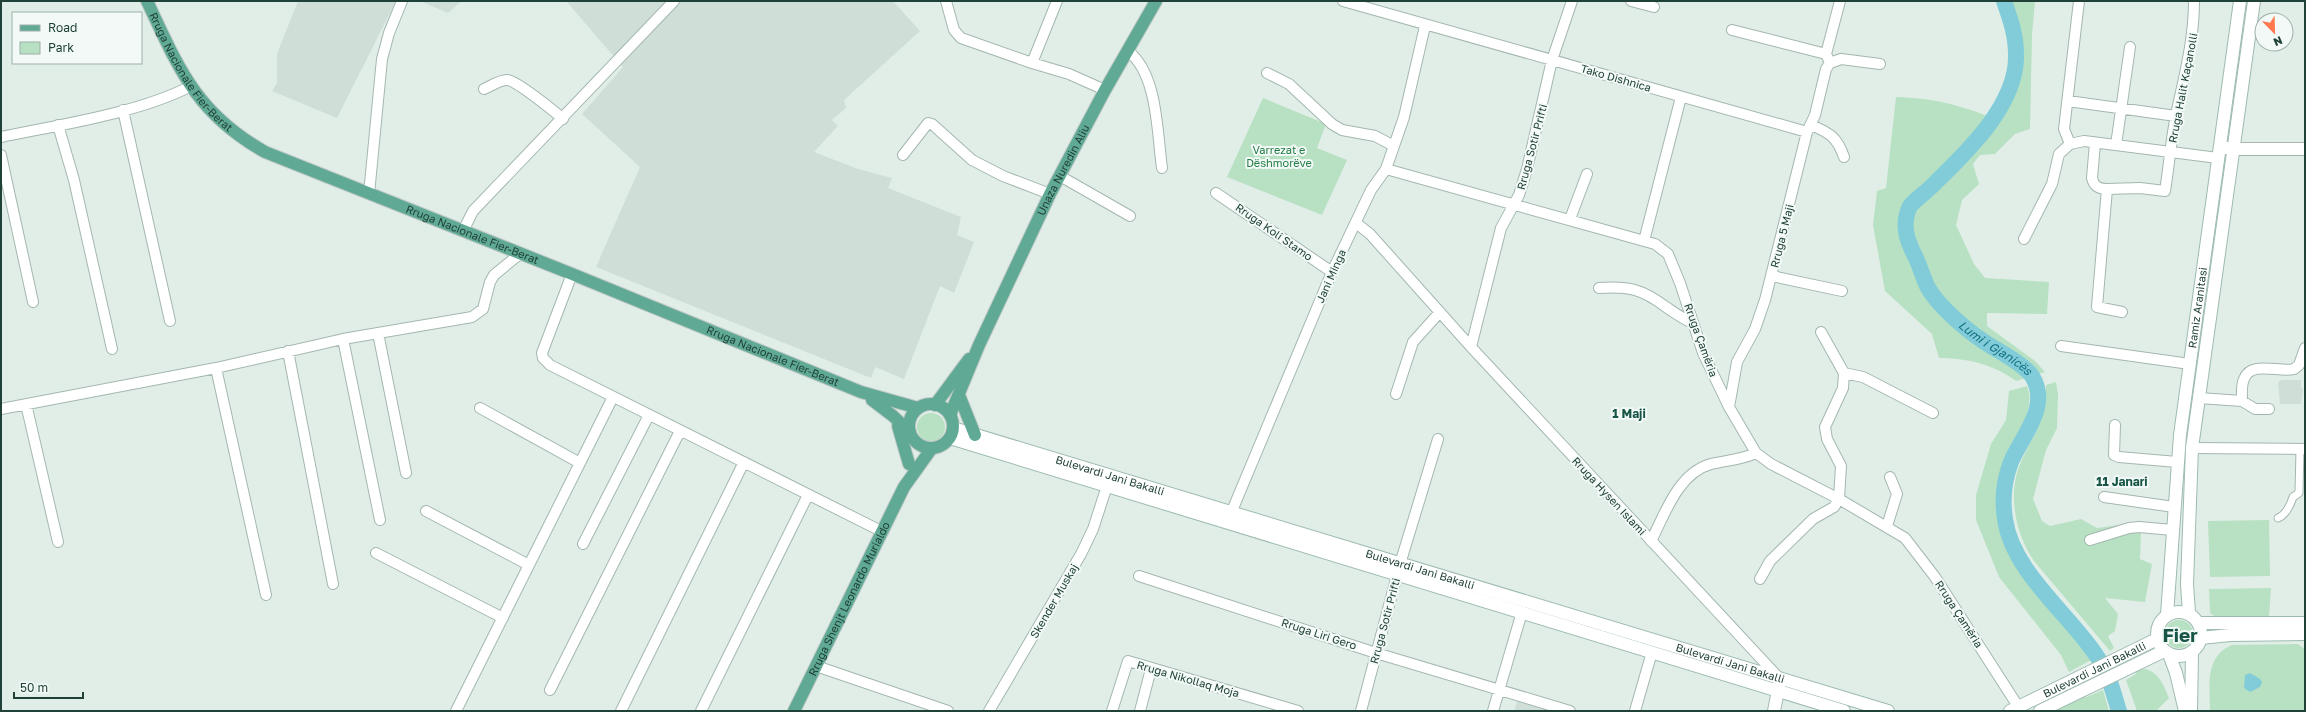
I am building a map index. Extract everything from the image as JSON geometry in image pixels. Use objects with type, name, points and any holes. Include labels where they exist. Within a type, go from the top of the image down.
[{"type":"main road","name":"Rruga Nacionale Fier-Berat","points":[[147,1],[173,56],[191,86],[222,123],[247,142],[286,162],[521,253],[861,392],[918,408]]},
{"type":"main road","name":"Unaza Nuredin Aliu","points":[[950,415],[979,345],[1050,194],[1105,90],[1156,1]]},
{"type":"main road","name":"Ramiz Aranitasi","points":[[2167,615],[2177,462],[2240,1]]},
{"type":"main road","name":"Ramiz Aranitasi","points":[[2189,613],[2187,576],[2192,448],[2254,1]]},
{"type":"main road","points":[[2219,152],[2233,149],[2305,149]]},
{"type":"main road","name":"Unaza Nuredin Aliu","points":[[935,405],[979,345]]},
{"type":"main road","name":"Rruga Nacionale Fier-Berat","points":[[861,392],[893,416],[911,436]]},
{"type":"main road","points":[[959,395],[966,417],[975,434]]},
{"type":"main road","points":[[935,405],[942,407],[950,415],[951,433],[943,445],[932,448],[921,446],[911,436],[910,419],[918,408],[935,405]]},
{"type":"main road","points":[[893,416],[902,433],[909,464]]},
{"type":"main road","name":"Bulevardi Jani Bakalli","points":[[951,433],[1107,486],[1228,518]]},
{"type":"main road","name":"Bulevardi Jani Bakalli","points":[[951,433],[975,434],[1228,518],[1779,685],[1844,711]]},
{"type":"main road","name":"Rruga Shenjt Leonardo Murialdo","points":[[794,711],[884,532],[904,487],[909,464],[911,436]]},
{"type":"main road","name":"Rruga Shenjt Leonardo Murialdo","points":[[904,487],[932,448]]},
{"type":"main road","name":"Bulevardi Jani Bakalli","points":[[1399,569],[1522,612],[1652,652],[1779,685],[1888,711]]},
{"type":"main road","points":[[2185,711],[2176,673],[2167,652],[2157,639],[2159,624],[2167,615],[2178,611],[2189,613],[2199,623],[2201,638],[2192,653],[2191,711]]},
{"type":"main road","points":[[2199,623],[2305,623]]},
{"type":"main road","points":[[2201,638],[2230,635],[2305,634]]},
{"type":"main road","name":"Bulevardi Jani Bakalli","points":[[2016,710],[2157,639]]},
{"type":"main road","points":[[2167,652],[2179,656],[2192,653]]},
{"type":"main road","name":"Bulevardi Jani Bakalli","points":[[2040,711],[2123,670],[2167,652]]},
{"type":"main road","points":[[1774,711],[1779,685]]},
{"type":"street","points":[[369,194],[382,59],[389,33],[402,1]]},
{"type":"street","points":[[463,231],[473,211],[674,1]]},
{"type":"street","points":[[946,1],[957,35],[1032,63],[1069,74],[1105,90]]},
{"type":"street","points":[[1032,63],[1057,1]]},
{"type":"street","name":"Tako Dishnica","points":[[1343,1],[1425,26],[1681,97],[1829,133],[1840,147],[1844,157]]},
{"type":"street","name":"Rruga Sotir Prifti","points":[[1471,347],[1499,234],[1519,195],[1534,143],[1552,60],[1572,1]]},
{"type":"street","points":[[1631,1],[1654,7]]},
{"type":"street","name":"Rruga 5 Maji","points":[[1729,407],[1737,362],[1758,322],[1772,276],[1828,58],[1840,1]]},
{"type":"street","points":[[2024,239],[2052,184],[2059,154],[2070,144],[2064,129],[2078,1]]},
{"type":"street","name":"Rruga Halit Kaçanolli","points":[[2171,152],[2176,116],[2189,60],[2194,25],[2194,1]]},
{"type":"street","name":"Jani Minga","points":[[1228,518],[1332,272],[1371,190],[1386,169],[1404,117],[1425,26]]},
{"type":"street","points":[[1732,30],[1828,58],[1880,64]]},
{"type":"street","points":[[2116,146],[2130,47]]},
{"type":"street","points":[[1128,51],[1141,63],[1149,81],[1162,168]]},
{"type":"street","points":[[1267,73],[1289,84],[1332,124],[1342,130],[1375,136],[1394,146]]},
{"type":"street","points":[[484,89],[499,82],[510,81],[550,107],[562,119]]},
{"type":"street","points":[[1,137],[123,110],[171,96],[191,86]]},
{"type":"street","points":[[1644,241],[1681,97]]},
{"type":"street","points":[[2068,101],[2176,116]]},
{"type":"street","points":[[123,110],[170,321]]},
{"type":"street","points":[[903,155],[928,123],[932,124],[972,160],[997,173],[1050,194]]},
{"type":"street","points":[[58,125],[74,180],[112,349]]},
{"type":"street","name":"Rruga Halit Kaçanolli","points":[[2070,144],[2084,141],[2171,152],[2219,152]]},
{"type":"street","points":[[2095,143],[2092,178],[2094,184],[2099,189],[2107,190],[2140,188],[2165,191],[2171,152]]},
{"type":"street","points":[[1,155],[33,302]]},
{"type":"street","name":"Rruga Çamëria","points":[[1386,169],[1570,219],[1655,244],[1668,254],[1703,353],[1729,407],[1756,453],[1771,464],[1839,498],[1905,538],[1924,561],[2016,710]]},
{"type":"street","points":[[1570,219],[1587,174]]},
{"type":"street","points":[[1060,176],[1130,216]]},
{"type":"street","points":[[2107,190],[2097,307],[2122,312]]},
{"type":"street","name":"Rruga Koli Stamo","points":[[1216,193],[1332,272]]},
{"type":"street","name":"Rruga Hysen Islami","points":[[1356,223],[1370,234],[1471,347],[1651,541],[1779,685]]},
{"type":"street","points":[[1,410],[216,368],[344,339],[472,317],[479,314],[483,309],[490,282],[494,275],[521,253]]},
{"type":"street","points":[[572,274],[543,348],[543,358],[550,365],[884,532]]},
{"type":"street","points":[[1772,276],[1842,291]]},
{"type":"street","points":[[1599,288],[1624,287],[1638,289],[1693,323]]},
{"type":"street","points":[[1396,394],[1413,342],[1440,312]]},
{"type":"street","points":[[1760,579],[1770,561],[1813,519],[1834,507],[1839,498],[1841,466],[1827,439],[1825,427],[1843,388],[1844,373],[1822,332]]},
{"type":"street","points":[[378,333],[406,473]]},
{"type":"street","points":[[344,339],[380,520]]},
{"type":"street","points":[[2062,346],[2190,364]]},
{"type":"street","points":[[2242,401],[2244,379],[2247,374],[2262,369],[2294,369],[2299,365],[2305,348]]},
{"type":"street","points":[[288,351],[333,584]]},
{"type":"street","points":[[216,368],[266,595]]},
{"type":"street","points":[[1844,373],[1863,377],[1933,412]]},
{"type":"street","points":[[456,711],[613,397]]},
{"type":"street","points":[[2199,398],[2242,401],[2254,409],[2269,409]]},
{"type":"street","points":[[26,404],[58,542]]},
{"type":"street","points":[[480,408],[580,463]]},
{"type":"street","points":[[584,544],[649,415]]},
{"type":"street","points":[[2115,425],[2114,455],[2119,457],[2177,462]]},
{"type":"street","points":[[550,690],[680,431]]},
{"type":"street","name":"Rruga Sotir Prifti","points":[[1360,711],[1399,569],[1438,439]]},
{"type":"street","points":[[2192,448],[2302,449],[2299,493],[2293,497],[2290,506],[2282,516],[2278,518]]},
{"type":"street","points":[[1651,541],[1675,496],[1690,475],[1712,464],[1739,459],[1756,453]]},
{"type":"street","points":[[621,711],[744,462]]},
{"type":"street","points":[[1887,526],[1897,494],[1890,476]]},
{"type":"street","name":"Skender Muskaj","points":[[989,711],[1081,554],[1093,529],[1107,486]]},
{"type":"street","points":[[701,711],[808,495]]},
{"type":"street","points":[[2104,497],[2174,507]]},
{"type":"street","points":[[426,511],[529,565]]},
{"type":"street","points":[[2090,540],[2134,527],[2173,530]]},
{"type":"street","points":[[376,553],[502,618]]},
{"type":"street","name":"Rruga Liri Gero","points":[[1139,576],[1376,653],[1570,711]]},
{"type":"street","points":[[1493,711],[1522,612]]},
{"type":"street","points":[[1635,711],[1652,652]]},
{"type":"street","name":"Rruga Nikollaq Moja","points":[[1112,711],[1128,661],[1298,711]]},
{"type":"street","points":[[816,666],[948,711]]},
{"type":"street","points":[[1140,711],[1151,669]]},
{"type":"shaded area","points":[[298,1],[396,1],[337,118],[272,91],[277,83],[277,54]]},
{"type":"shaded area","points":[[420,1],[462,1],[448,13]]},
{"type":"shaded area","points":[[566,1],[893,1],[920,31],[844,100],[846,108],[832,120],[838,126],[814,152],[858,169],[892,178],[888,188],[961,217],[957,235],[974,242],[954,293],[940,286],[904,379],[875,367],[871,378],[596,267],[640,167],[582,114],[623,67]]},
{"type":"shaded area","points":[[2282,380],[2301,380],[2301,388],[2303,389],[2301,404],[2280,404],[2278,382]]},
{"type":"shaded area","points":[[1518,699],[1557,711],[1514,711]]},
{"type":"green space","points":[[2005,1],[2035,1],[2032,35],[2030,129],[2015,134],[1995,154],[1980,155],[1973,164],[1979,184],[1962,200],[1956,225],[1974,264],[1985,278],[2049,282],[2047,314],[1987,313],[1987,326],[2035,361],[2045,372],[2016,381],[1998,370],[1979,363],[1959,359],[1939,358],[1932,334],[1885,291],[1873,225],[1877,191],[1886,188],[1896,97],[1947,103],[1995,119],[2004,104],[2014,76],[2016,62],[2014,32]]},
{"type":"green space","name":"Varrezat e Dëshmorëve","points":[[1263,98],[1326,124],[1317,148],[1347,160],[1322,215],[1227,177]]},
{"type":"green space","points":[[2056,382],[2058,395],[2057,428],[2046,450],[2033,499],[2042,521],[2050,526],[2081,519],[2097,528],[2134,523],[2141,532],[2140,559],[2152,564],[2145,602],[2105,598],[2118,614],[2115,631],[2108,636],[2114,648],[2110,651],[2034,561],[2022,538],[2015,513],[2014,487],[2017,474],[2042,417],[2046,398],[2046,385]]},
{"type":"green space","points":[[2027,386],[2029,395],[2028,411],[2009,451],[2002,471],[1997,503],[1999,524],[2009,551],[2018,567],[2089,654],[2091,660],[2069,672],[2061,655],[1999,577],[1976,520],[1976,495],[1991,444],[2006,420],[2009,391]]},
{"type":"green space","points":[[931,413],[941,417],[945,427],[941,437],[931,441],[921,437],[917,427],[921,417]]},
{"type":"green space","points":[[2269,520],[2270,576],[2210,577],[2208,521]]},
{"type":"green space","points":[[2271,588],[2269,616],[2214,616],[2210,613],[2209,589]]},
{"type":"green space","points":[[2179,620],[2189,624],[2193,634],[2189,644],[2179,648],[2169,644],[2165,634],[2169,624]]},
{"type":"green space","points":[[2298,644],[2305,649],[2305,711],[2210,711],[2210,673],[2217,657],[2223,650],[2232,645]]},
{"type":"green space","points":[[2145,669],[2157,676],[2163,684],[2169,698],[2156,711],[2137,711],[2126,680],[2136,674],[2135,671]]},
{"type":"green space","points":[[2103,690],[2109,711],[2046,711],[2076,697],[2087,697]]},
{"type":"water","points":[[2250,673],[2262,682],[2260,687],[2250,692],[2244,688],[2245,675]]},
{"type":"waterway","name":"Lumi i Gjanicës","points":[[2004,1],[2016,47],[2014,72],[2009,90],[2000,108],[1976,140],[1963,155],[1910,206],[1907,213],[1906,233],[1927,286],[1937,301],[1968,330],[2028,371],[2037,387],[2037,410],[2011,462],[2005,483],[2005,519],[2010,538],[2018,556],[2029,574],[2084,639],[2100,661],[2110,682],[2119,711]]},
{"type":"district","name":"1 Maji","points":[[1629,414]]},
{"type":"district","name":"11 Janari","points":[[2122,482]]},
{"type":"district","name":"Fier","points":[[2180,635]]}]
